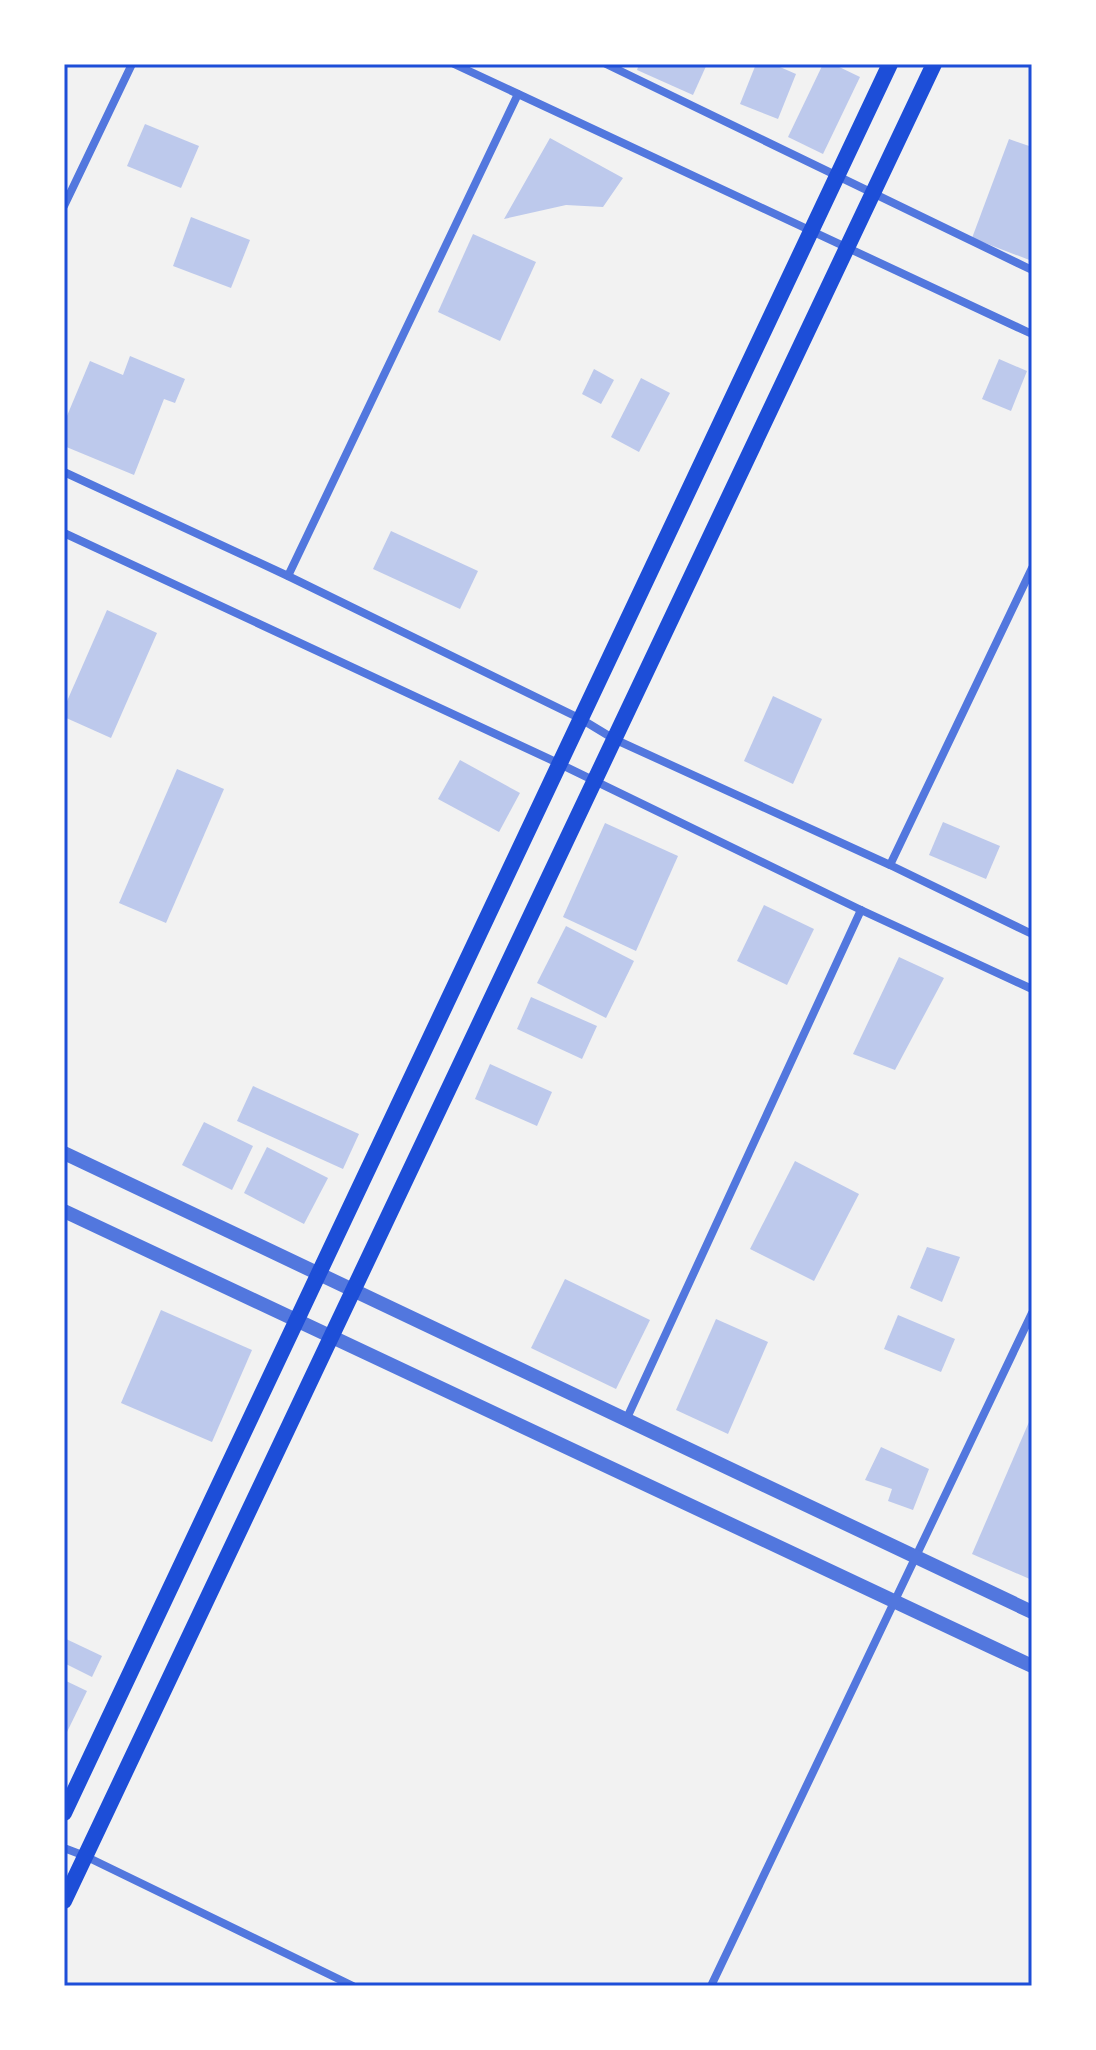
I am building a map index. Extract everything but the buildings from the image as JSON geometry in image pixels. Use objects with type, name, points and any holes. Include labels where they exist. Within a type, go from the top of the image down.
[{"type":"main road","points":[[64,1813],[890,64]]},
{"type":"main road","points":[[64,1901],[934,64]]},
{"type":"street","points":[[64,206],[132,64]]},
{"type":"street","points":[[454,64],[1032,334]]},
{"type":"street","points":[[606,64],[1032,270]]},
{"type":"street","points":[[288,576],[518,94]]},
{"type":"street","points":[[64,472],[288,576],[581,719],[614,739],[890,865],[1032,934]]},
{"type":"street","points":[[64,533],[1032,989]]},
{"type":"street","points":[[890,865],[1032,568]]},
{"type":"street","points":[[626,1420],[861,910]]},
{"type":"street","points":[[64,1153],[1032,1612]]},
{"type":"street","points":[[64,1211],[1032,1666]]},
{"type":"street","points":[[711,1986],[1032,1313]]},
{"type":"street","points":[[64,1848],[353,1986]]}]
